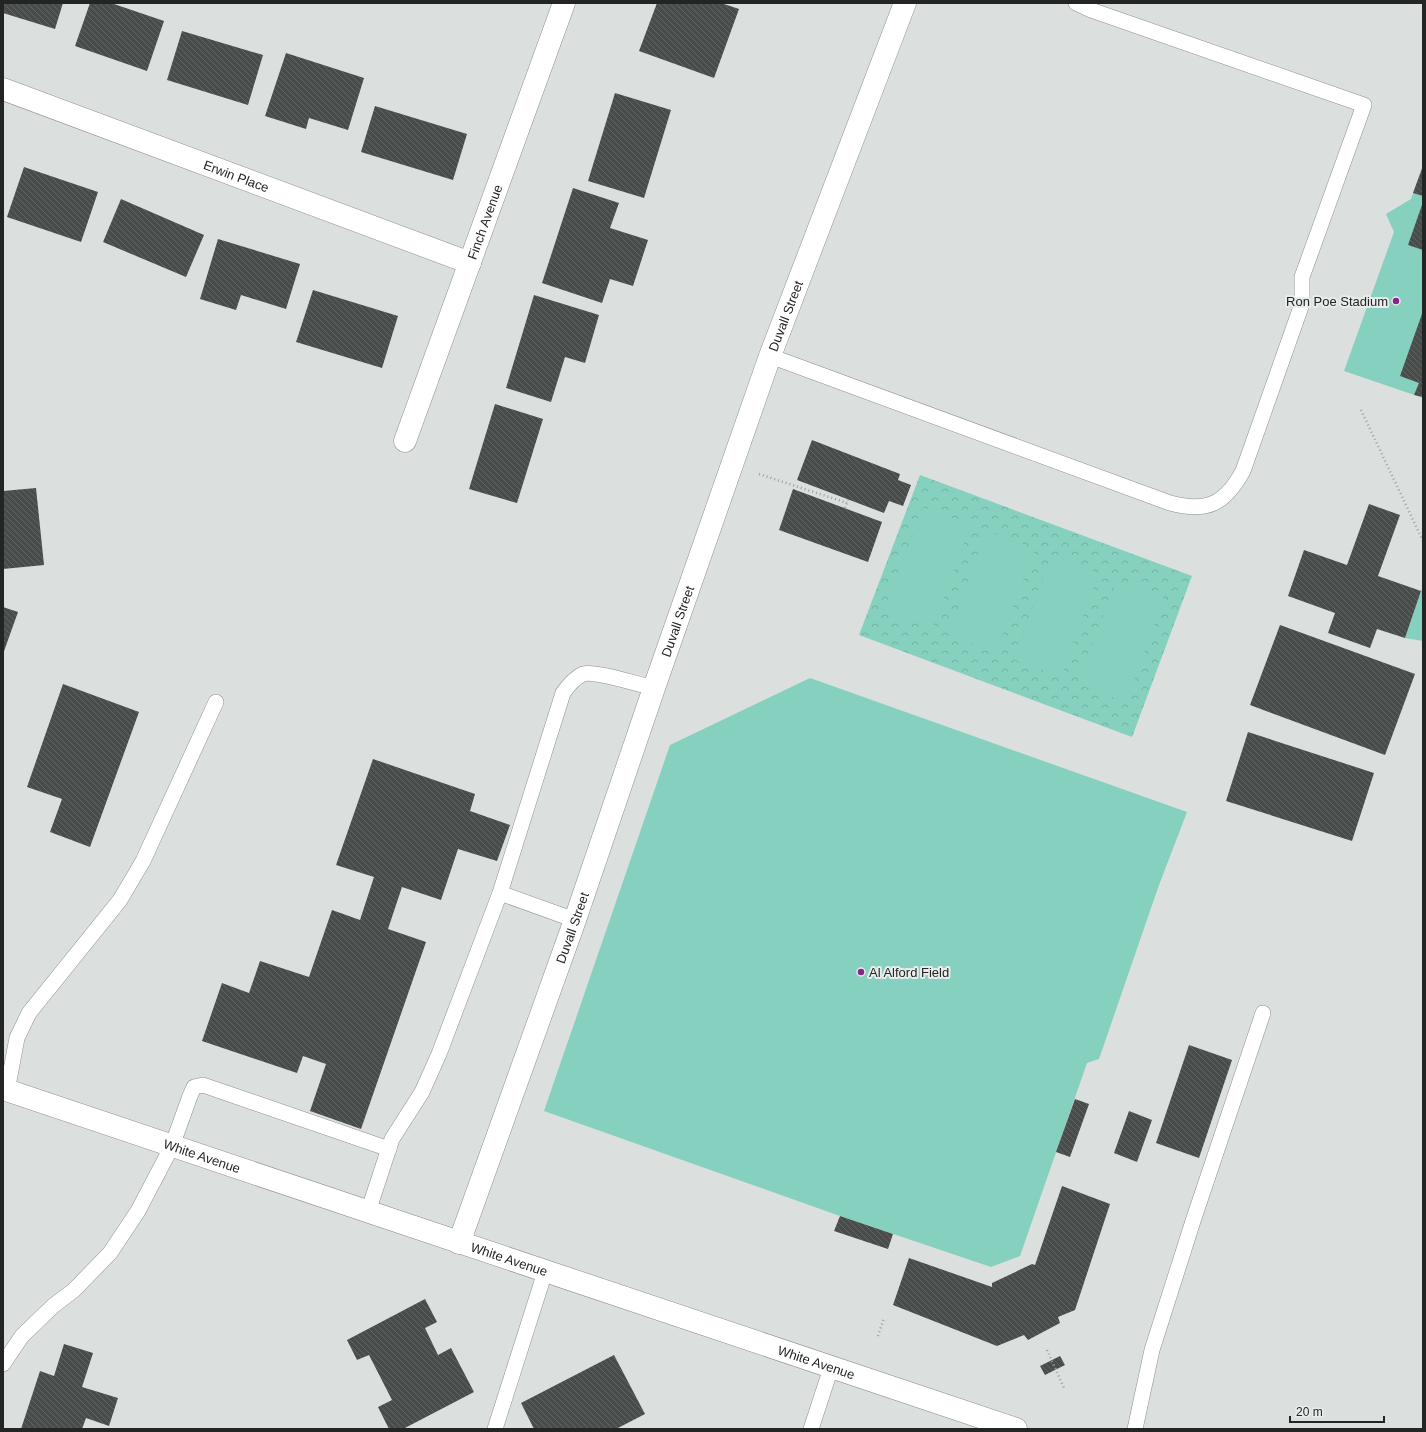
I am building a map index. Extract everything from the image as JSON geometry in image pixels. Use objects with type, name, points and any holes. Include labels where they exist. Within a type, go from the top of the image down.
[{"type":"street","name":"Finch Avenue","points":[[405,441],[564,3]]},
{"type":"street","name":"Duvall Street","points":[[459,1243],[575,920],[770,356],[905,3]]},
{"type":"street","name":"Erwin Place","points":[[3,90],[470,263]]},
{"type":"street","name":"White Avenue","points":[[5,1090],[1016,1429]]},
{"type":"lane","points":[[770,356],[1183,507],[1197,507],[1212,504],[1231,490],[1243,471],[1302,304],[1302,277],[1364,105],[1076,3]]},
{"type":"lane","points":[[368,1212],[392,1139],[422,1092],[436,1061],[500,893],[563,693],[571,682],[584,674],[597,674],[654,688]]},
{"type":"lane","points":[[5,1090],[17,1038],[29,1014],[120,900],[143,860],[216,702]]},
{"type":"lane","points":[[500,893],[575,920]]},
{"type":"lane","points":[[1135,1429],[1152,1350],[1190,1229],[1262,1013]]},
{"type":"lane","points":[[3,1364],[22,1336],[52,1306],[74,1290],[110,1253],[138,1211],[172,1146],[194,1088],[203,1085],[389,1149]]},
{"type":"lane","points":[[495,1429],[545,1272]]},
{"type":"lane","points":[[811,1429],[831,1368]]},
{"type":"path","points":[[1361,410],[1423,541]]},
{"type":"path","points":[[759,474],[847,504]]},
{"type":"path","points":[[845,508],[848,500]]},
{"type":"path","points":[[878,1336],[884,1318]]},
{"type":"path","points":[[1046,1350],[1064,1388]]},
{"type":"green space","name":"Ron Poe Stadium","points":[[1423,165],[1423,398],[1344,371],[1394,232],[1386,214],[1411,199]]},
{"type":"green space","points":[[920,475],[1192,576],[1132,737],[859,635]]},
{"type":"green space","points":[[923,507],[971,525],[932,629],[884,611]]},
{"type":"green space","points":[[987,531],[1035,549],[996,653],[948,635]]},
{"type":"green space","points":[[1052,555],[1099,573],[1061,677],[1013,659]]},
{"type":"green space","points":[[1117,580],[1164,598],[1126,702],[1077,684]]},
{"type":"green space","points":[[1423,586],[1423,641],[1405,638],[1421,591]]},
{"type":"green space","name":"Al Alford Field","points":[[810,678],[1187,812],[1159,885],[1099,1059],[1087,1063],[1020,1256],[991,1267],[840,1216],[544,1111],[670,745]]},
{"type":"building","points":[[3,3],[63,3],[55,29],[3,13]]},
{"type":"building","points":[[90,3],[111,3],[164,21],[147,71],[75,46]]},
{"type":"building","points":[[657,3],[721,3],[739,9],[714,78],[639,51]]},
{"type":"building","points":[[182,31],[263,55],[248,105],[167,80]]},
{"type":"building","points":[[286,53],[364,78],[348,130],[309,118],[306,129],[265,116]]},
{"type":"building","points":[[615,93],[671,110],[644,198],[588,181]]},
{"type":"building","points":[[375,106],[467,134],[453,180],[361,152]]},
{"type":"building","points":[[1423,166],[1423,196],[1413,193]]},
{"type":"building","points":[[24,167],[98,192],[81,242],[7,217]]},
{"type":"building","points":[[573,188],[619,203],[610,228],[648,240],[633,286],[610,279],[602,303],[542,283]]},
{"type":"building","points":[[121,199],[204,235],[186,277],[103,242]]},
{"type":"building","points":[[1423,202],[1423,250],[1408,245]]},
{"type":"building","points":[[218,239],[300,264],[286,309],[241,295],[236,310],[200,299]]},
{"type":"building","points":[[313,290],[398,316],[382,368],[296,342]]},
{"type":"building","points":[[534,295],[599,315],[585,363],[565,357],[551,402],[506,388]]},
{"type":"building","points":[[1423,311],[1423,397],[1414,395],[1419,383],[1400,376]]},
{"type":"building","points":[[495,404],[543,419],[517,503],[469,489]]},
{"type":"building","points":[[812,440],[900,474],[898,480],[911,485],[903,506],[889,501],[884,513],[797,480]]},
{"type":"building","points":[[36,488],[44,565],[3,569],[3,491]]},
{"type":"building","points":[[793,489],[882,522],[868,562],[779,530]]},
{"type":"building","points":[[1369,504],[1400,515],[1378,576],[1421,591],[1405,638],[1377,629],[1370,648],[1328,633],[1335,613],[1288,596],[1304,550],[1347,565]]},
{"type":"building","points":[[3,607],[18,612],[3,654]]},
{"type":"building","points":[[1280,625],[1415,674],[1385,755],[1250,705]]},
{"type":"building","points":[[63,684],[139,712],[90,847],[50,832],[62,799],[27,787]]},
{"type":"building","points":[[1248,732],[1374,773],[1352,841],[1226,801]]},
{"type":"building","points":[[373,759],[475,794],[470,811],[510,825],[497,861],[458,849],[441,900],[402,887],[388,929],[426,942],[361,1129],[310,1111],[326,1064],[303,1056],[297,1073],[202,1041],[222,983],[249,993],[260,961],[309,977],[332,910],[360,920],[374,877],[336,865]]},
{"type":"building","points":[[1189,1045],[1232,1060],[1199,1158],[1156,1143]]},
{"type":"building","points":[[1075,1099],[1089,1104],[1070,1157],[1056,1152]]},
{"type":"building","points":[[1129,1111],[1152,1120],[1137,1162],[1114,1153]]},
{"type":"building","points":[[1062,1186],[1110,1204],[1075,1310],[1058,1317],[1060,1323],[1028,1340],[1024,1335],[997,1346],[893,1305],[909,1258],[992,1287],[992,1283],[1032,1264],[1035,1265]]},
{"type":"building","points":[[840,1216],[893,1234],[888,1249],[834,1231]]},
{"type":"building","points":[[425,1299],[437,1322],[425,1328],[438,1355],[451,1348],[474,1392],[403,1429],[389,1429],[378,1407],[392,1400],[369,1355],[357,1360],[347,1340]]},
{"type":"building","points":[[64,1344],[93,1353],[82,1387],[118,1398],[109,1426],[86,1418],[82,1429],[21,1429],[40,1371],[54,1376]]},
{"type":"building","points":[[614,1355],[645,1414],[616,1429],[534,1429],[521,1403]]},
{"type":"building","points":[[1060,1356],[1065,1365],[1045,1375],[1040,1366]]},
{"type":"place","name":"Ron Poe Stadium","points":[[1396,301]]},
{"type":"place","name":"Al Alford Field","points":[[861,972]]}]
